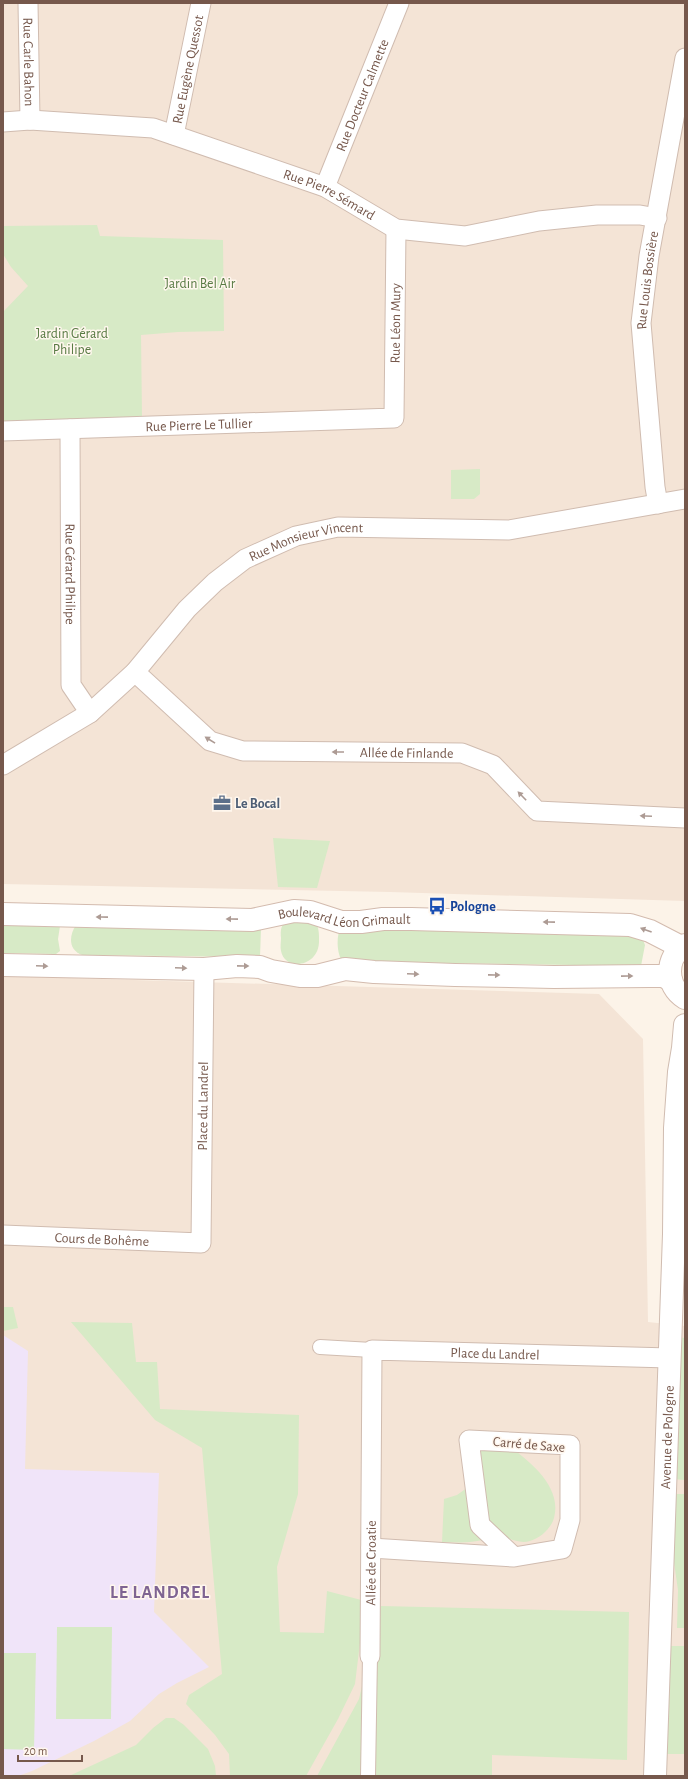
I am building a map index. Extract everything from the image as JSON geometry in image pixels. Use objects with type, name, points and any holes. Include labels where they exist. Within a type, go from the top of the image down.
[{"type":"main road","name":"Boulevard Léon Grimault","points":[[3,914],[252,920],[294,911],[310,912],[340,922],[411,919],[630,925],[650,931],[683,946]]},
{"type":"main road","points":[[683,946],[672,958],[670,973],[671,980],[675,988],[685,998]]},
{"type":"main road","points":[[3,965],[204,969],[237,966],[260,967],[271,971],[300,976],[317,976],[345,969],[374,972],[554,977],[663,976],[671,980]]},
{"type":"main road","name":"Avenue de Pologne","points":[[655,1776],[674,1234],[675,1128],[681,1092],[679,1072],[685,1025]]},
{"type":"street","name":"Rue Carle Bahon","points":[[28,3],[30,120]]},
{"type":"street","name":"Rue Eugène Quessot","points":[[174,135],[201,3]]},
{"type":"street","name":"Rue Docteur Calmette","points":[[325,187],[399,3]]},
{"type":"street","name":"Rue Louis Bossière","points":[[658,504],[655,487],[641,323],[649,256],[685,58]]},
{"type":"street","name":"Rue Pierre Sémard","points":[[3,122],[30,120],[153,128],[325,187],[396,228],[465,236],[539,221],[597,215],[640,215],[657,218]]},
{"type":"street","name":"Rue Léon Mury","points":[[394,418],[396,228]]},
{"type":"street","name":"Rue Pierre Le Tullier","points":[[3,431],[394,418]]},
{"type":"street","name":"Rue Gérard Philipe","points":[[70,429],[71,685],[90,713]]},
{"type":"street","name":"Rue Monsieur Vincent","points":[[3,765],[90,713],[135,672],[187,609],[215,582],[245,559],[296,536],[338,527],[509,530],[685,499]]},
{"type":"street","name":"Allée de Finlande","points":[[135,672],[210,741],[243,752],[462,753],[493,765],[537,811],[685,818]]},
{"type":"street","name":"Place du Landrel","points":[[201,1243],[204,969]]},
{"type":"street","name":"Cours de Bohême","points":[[3,1235],[201,1243]]},
{"type":"street","name":"Place du Landrel","points":[[320,1348],[670,1358]]},
{"type":"street","name":"Allée de Croatie","points":[[368,1776],[372,1350]]},
{"type":"street","name":"Carré de Saxe","points":[[371,1548],[514,1557],[562,1549],[570,1520],[570,1445],[469,1440],[480,1525],[514,1557]]},
{"type":"shaded area","points":[[3,3],[685,3],[685,901],[390,892],[3,884]]},
{"type":"shaded area","points":[[3,976],[599,994],[643,1039],[648,1322],[685,1326],[685,1776],[3,1776]]},
{"type":"shaded area","points":[[3,1335],[28,1351],[25,1469],[159,1473],[154,1612],[209,1667],[159,1694],[130,1721],[94,1741],[32,1771],[18,1776],[3,1776]]},
{"type":"green space","name":"Jardin Gérard Philipe","points":[[97,225],[100,236],[223,240],[224,331],[178,332],[141,335],[142,417],[3,421],[3,312],[28,286],[11,267],[3,254],[3,226]]},
{"type":"green space","points":[[480,469],[480,494],[474,499],[451,499],[451,470]]},
{"type":"green space","points":[[273,838],[330,841],[317,888],[278,887]]},
{"type":"green space","points":[[298,918],[317,925],[319,932],[318,949],[314,956],[302,964],[289,962],[284,958],[281,949],[282,926],[289,921]]},
{"type":"green space","points":[[3,920],[60,926],[58,939],[60,951],[56,954],[3,953]]},
{"type":"green space","points":[[76,925],[261,928],[260,957],[82,955],[74,950],[71,942],[72,933]]},
{"type":"green space","points":[[341,928],[464,932],[619,931],[643,940],[645,945],[641,966],[380,962],[341,959],[338,935]]},
{"type":"green space","points":[[3,1307],[13,1307],[18,1328],[3,1331]]},
{"type":"green space","points":[[71,1322],[132,1323],[136,1362],[157,1362],[160,1409],[299,1415],[298,1494],[277,1567],[280,1632],[324,1633],[327,1591],[365,1601],[355,1684],[338,1719],[306,1776],[230,1776],[229,1754],[215,1735],[186,1704],[189,1695],[222,1674],[202,1448],[155,1420]]},
{"type":"green space","points":[[676,1337],[685,1338],[685,1480],[672,1479]]},
{"type":"green space","points":[[505,1443],[533,1466],[549,1486],[554,1497],[555,1509],[553,1521],[541,1536],[526,1542],[499,1538],[474,1542],[442,1542],[444,1499],[457,1495],[471,1485],[480,1447]]},
{"type":"green space","points":[[673,1494],[685,1494],[685,1628],[677,1628],[678,1590],[671,1542]]},
{"type":"green space","points":[[381,1606],[629,1612],[627,1760],[492,1755],[492,1776],[317,1776],[359,1699]]},
{"type":"green space","points":[[57,1627],[112,1627],[111,1719],[56,1719]]},
{"type":"green space","points":[[669,1646],[685,1646],[685,1754],[667,1754]]},
{"type":"green space","points":[[3,1653],[36,1653],[34,1750],[3,1749]]},
{"type":"green space","points":[[166,1718],[174,1718],[184,1725],[208,1749],[215,1766],[216,1776],[69,1776],[136,1745],[153,1728]]},
{"type":"place","name":"Le Bocal","points":[[222,803]]},
{"type":"place","name":"Pologne","points":[[437,906]]},
{"type":"district","name":"LE LANDREL","points":[[160,1592]]},
{"type":"park label","name":"Jardin Bel Air","points":[[200,283]]}]
